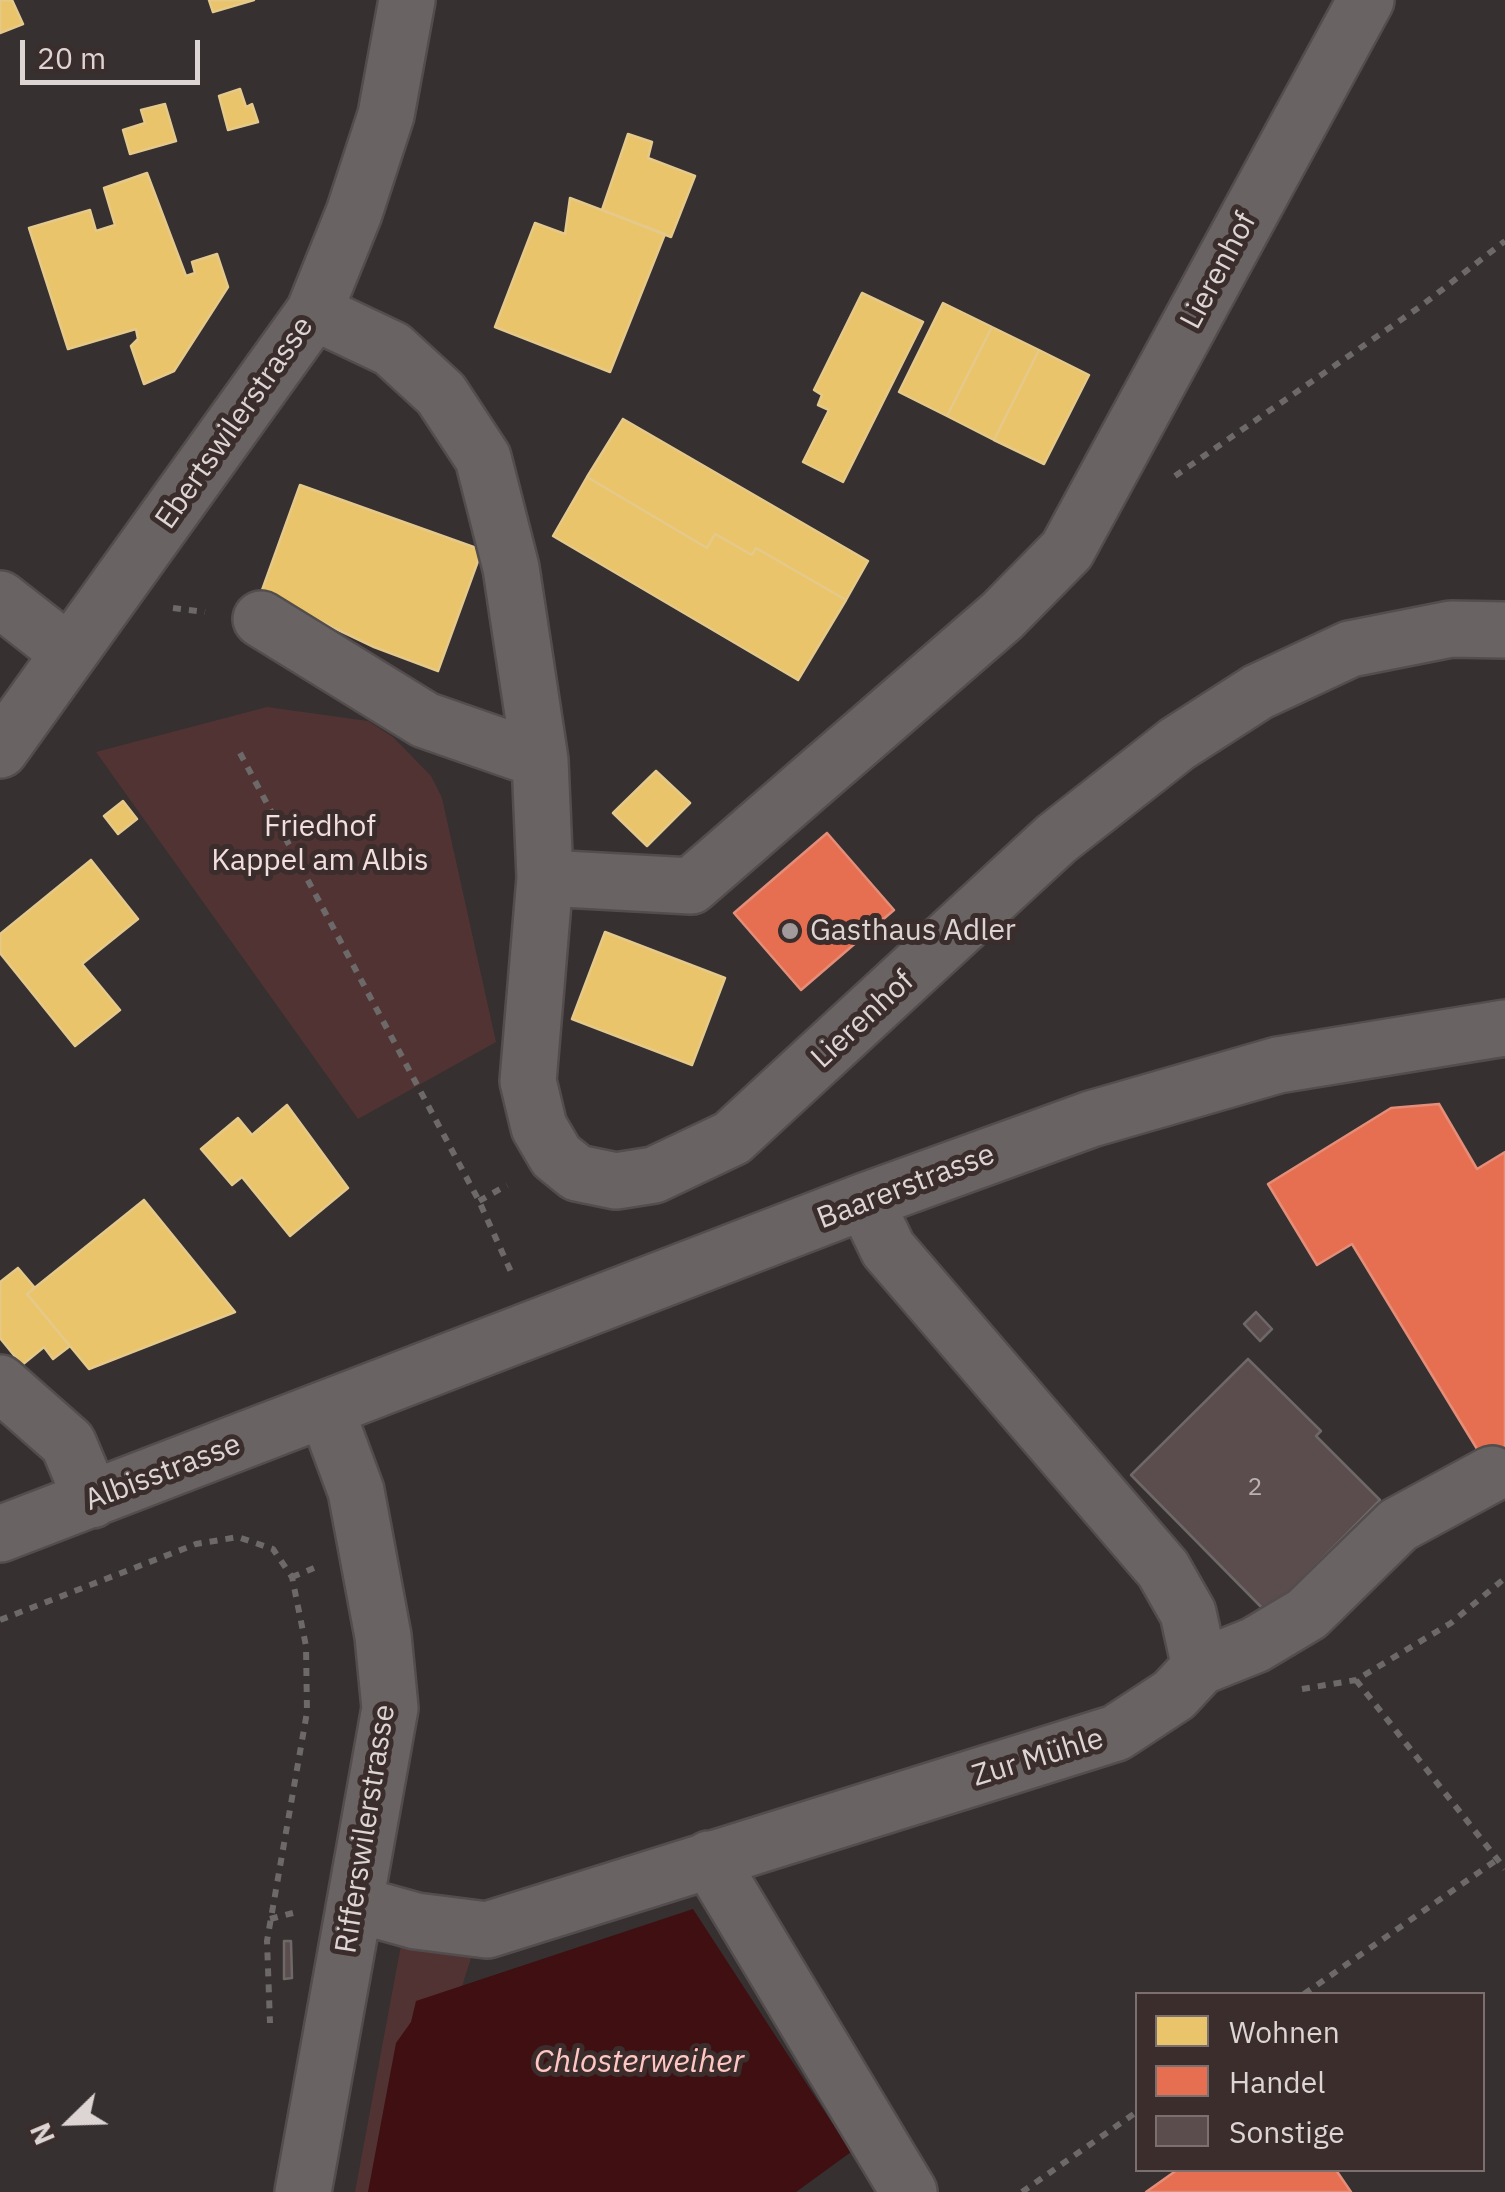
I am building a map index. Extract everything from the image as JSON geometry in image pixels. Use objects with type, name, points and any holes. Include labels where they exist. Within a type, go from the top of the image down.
[{"type":"street","name":"Ebertswilerstrasse","points":[[0,750],[314,312],[354,213],[386,116],[407,0]]},
{"type":"street","name":"Lierenhof","points":[[545,878],[691,886],[1002,616],[1067,550],[1366,0]]},
{"type":"street","name":"Lierenhof","points":[[314,312],[392,349],[441,394],[483,458],[511,568],[540,760],[545,878],[528,1080],[539,1126],[556,1156],[577,1174],[616,1181],[654,1175],[732,1138],[1056,839],[1177,744],[1258,692],[1350,649],[1452,629],[1505,630]]},
{"type":"street","points":[[0,598],[69,653]]},
{"type":"street","points":[[261,619],[425,720],[540,760]]},
{"type":"street","name":"Baarerstrasse","points":[[326,1410],[865,1201],[1092,1119],[1278,1065],[1505,1028]]},
{"type":"street","points":[[865,1201],[888,1249],[1164,1569],[1188,1613],[1200,1668]]},
{"type":"street","points":[[0,1383],[68,1443],[92,1500]]},
{"type":"street","name":"Albisstrasse","points":[[0,1534],[326,1410]]},
{"type":"street","name":"Rifferswilerstrasse","points":[[303,2192],[390,1708],[384,1636],[356,1491],[326,1410]]},
{"type":"street","name":"Zur Mühle","points":[[355,1904],[416,1920],[488,1930],[1116,1733],[1174,1695],[1200,1668],[1254,1645],[1307,1614],[1398,1525],[1492,1474]]},
{"type":"street","points":[[709,1860],[909,2192]]},
{"type":"path","points":[[1164,484],[1422,306],[1505,241]]},
{"type":"path","points":[[240,752],[478,1201],[512,1276]]},
{"type":"path","points":[[0,1620],[196,1544],[238,1537],[273,1549],[292,1577],[306,1646],[307,1712],[270,1919],[270,2030]]},
{"type":"path","points":[[1282,1694],[1356,1680],[1451,1623],[1505,1578]]},
{"type":"path","points":[[1356,1680],[1505,1868]]},
{"type":"path","points":[[300,1760],[310,1769]]},
{"type":"path","points":[[1307,1992],[1498,1860]]},
{"type":"path","points":[[270,1919],[294,1912]]},
{"type":"path","points":[[1022,2192],[1135,2113]]},
{"type":"green space","name":"Friedhof Kappel am Albis","points":[[267,707],[368,721],[393,737],[431,776],[442,798],[496,1042],[358,1119],[96,752]]},
{"type":"green space","points":[[402,1940],[472,1955],[396,2192],[355,2192]]},
{"type":"water","name":"Chlosterweiher","points":[[693,1909],[851,2152],[796,2192],[368,2192],[396,2043],[411,2022],[416,2001]]},
{"type":"building: Wohnen","points":[[0,0],[12,0],[23,24],[0,33]]},
{"type":"building: Wohnen","points":[[209,0],[254,0],[213,12]]},
{"type":"building: Wohnen","points":[[240,89],[246,107],[252,104],[258,122],[228,130],[219,96]]},
{"type":"building: Wohnen","points":[[165,104],[176,141],[130,154],[123,130],[145,123],[141,110]]},
{"type":"building: Wohnen","points":[[628,134],[652,142],[648,158],[695,176],[671,237],[602,210]]},
{"type":"building: Wohnen","points":[[147,173],[186,276],[195,273],[192,262],[217,254],[228,287],[174,371],[144,384],[131,346],[138,339],[136,329],[68,349],[29,228],[90,210],[96,231],[115,225],[104,188]]},
{"type":"building: Wohnen","points":[[570,198],[665,234],[610,372],[495,327],[535,223],[565,234]]},
{"type":"building: Wohnen","points":[[862,293],[923,322],[843,482],[803,462],[829,410],[818,405],[822,395],[814,390]]},
{"type":"building: Wohnen","points":[[943,303],[992,327],[947,416],[899,392]]},
{"type":"building: Wohnen","points":[[992,327],[1039,350],[994,440],[947,416]]},
{"type":"building: Wohnen","points":[[1039,350],[1089,375],[1044,464],[994,440]]},
{"type":"building: Wohnen","points":[[623,419],[868,561],[846,600],[756,548],[752,555],[715,534],[707,548],[587,477]]},
{"type":"building: Wohnen","points":[[587,477],[707,548],[715,534],[752,555],[756,548],[846,600],[798,680],[553,536]]},
{"type":"building: Wohnen","points":[[300,485],[482,550],[438,671],[374,647],[261,593]]},
{"type":"building: Wohnen","points":[[656,771],[690,803],[647,846],[613,813]]},
{"type":"building: Wohnen","points":[[123,801],[137,819],[118,834],[104,816]]},
{"type":"building: Wohnen","points":[[91,860],[138,919],[82,964],[120,1010],[75,1046],[0,953],[0,934]]},
{"type":"building: Wohnen","points":[[605,932],[725,978],[692,1065],[572,1019]]},
{"type":"building: Wohnen","points":[[287,1105],[348,1188],[290,1236],[242,1177],[232,1185],[201,1149],[238,1118],[252,1135]]},
{"type":"building: Wohnen","points":[[144,1200],[235,1312],[89,1369],[27,1294]]},
{"type":"building: Wohnen","points":[[18,1268],[35,1288],[27,1294],[70,1346],[53,1359],[44,1347],[22,1365],[0,1338],[0,1282]]},
{"type":"building: Handel","points":[[827,833],[894,910],[801,990],[734,913]]},
{"type":"building: Handel","points":[[1439,1104],[1477,1169],[1505,1152],[1505,1449],[1485,1462],[1352,1244],[1317,1265],[1268,1184],[1391,1108]]},
{"type":"building: Handel","points":[[1174,2172],[1337,2172],[1351,2192],[1146,2192]]},
{"type":"building: Sonstige","points":[[1256,1312],[1272,1329],[1260,1341],[1244,1324]]},
{"type":"building: Sonstige","points":[[1248,1359],[1321,1431],[1316,1436],[1380,1500],[1268,1614],[1131,1475]]},
{"type":"building: Sonstige","points":[[284,1941],[291,1941],[292,1978],[284,1979]]},
{"type":"place","name":"Gasthaus Adler","points":[[790,931]]}]
